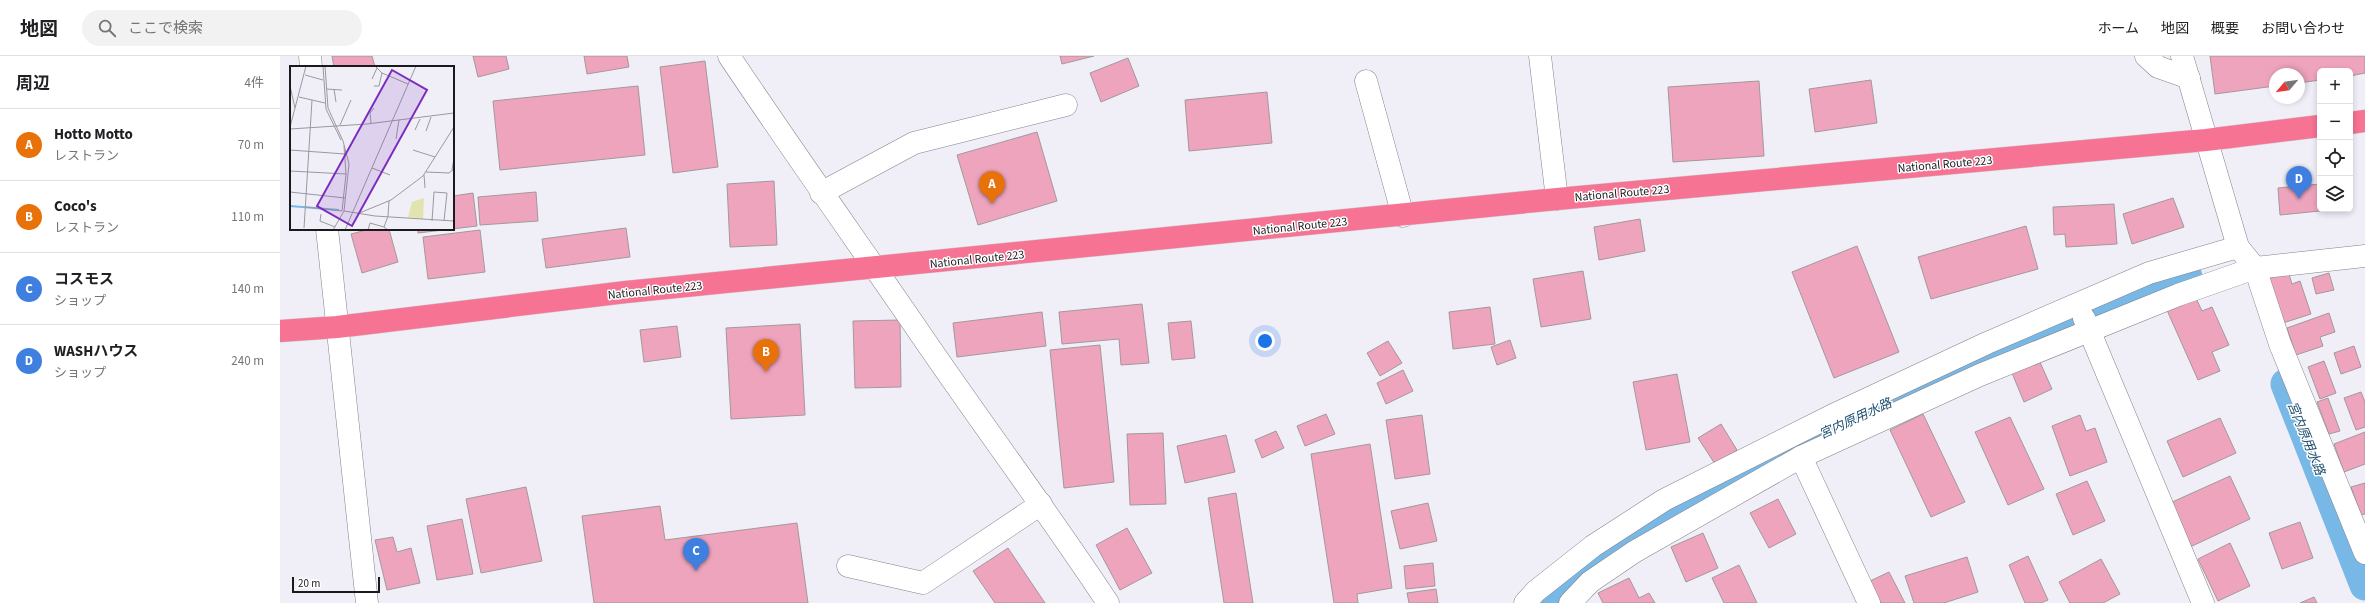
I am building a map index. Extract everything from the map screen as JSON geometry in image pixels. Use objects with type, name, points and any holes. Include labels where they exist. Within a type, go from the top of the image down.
[{"type":"highway","points":[[2353,123],[2365,121]]},
{"type":"highway","name":"National Route 223","points":[[280,331],[337,327],[626,292],[877,269],[1556,200],[2206,140],[2317,126]]},
{"type":"street","points":[[310,56],[311,66]]},
{"type":"street","points":[[729,56],[821,193],[877,269],[915,326],[1041,504],[1108,603]]},
{"type":"street","points":[[1540,56],[1556,200]]},
{"type":"street","points":[[2146,56],[2158,67],[2189,78]]},
{"type":"street","points":[[2182,56],[2238,247],[2255,268],[2280,344],[2365,553]]},
{"type":"street","points":[[1366,81],[1403,216]]},
{"type":"street","points":[[821,193],[914,143],[1066,105]]},
{"type":"street","points":[[327,230],[367,603]]},
{"type":"street","points":[[1525,603],[1536,591],[1593,546],[1664,500],[1876,394],[2149,273],[2238,247]]},
{"type":"street","points":[[1570,603],[1590,582],[1634,552],[1800,457],[1980,375],[2178,295],[2255,268],[2365,256]]},
{"type":"street","points":[[2078,304],[2203,603]]},
{"type":"street","points":[[1800,457],[1869,603]]},
{"type":"street","points":[[848,566],[923,583],[1041,504]]},
{"type":"building","points":[[332,56],[372,56],[375,66],[334,66]]},
{"type":"building","points":[[473,56],[506,56],[509,69],[478,77]]},
{"type":"building","points":[[584,56],[627,56],[629,67],[587,74]]},
{"type":"building","points":[[1060,56],[1094,56],[1062,64]]},
{"type":"building","points":[[2210,56],[2365,56],[2365,73],[2353,75],[2353,68],[2317,68],[2317,80],[2305,82],[2305,68],[2269,68],[2269,87],[2215,94]]},
{"type":"building","points":[[1128,58],[1139,86],[1101,102],[1090,73]]},
{"type":"building","points":[[705,61],[718,167],[673,173],[660,67]]},
{"type":"building","points":[[1871,80],[1877,123],[1815,132],[1809,89]]},
{"type":"building","points":[[1759,81],[1764,156],[1673,162],[1668,87]]},
{"type":"building","points":[[638,86],[645,155],[500,170],[493,101]]},
{"type":"building","points":[[1267,92],[1272,143],[1189,151],[1185,100]]},
{"type":"building","points":[[1037,132],[1057,201],[978,225],[957,155]]},
{"type":"building","points":[[774,181],[777,245],[730,247],[727,184]]},
{"type":"building","points":[[2317,184],[2317,211],[2280,215],[2278,188]]},
{"type":"building","points":[[536,192],[538,221],[480,225],[478,197]]},
{"type":"building","points":[[473,193],[477,226],[454,229],[454,196]]},
{"type":"building","points":[[2173,198],[2184,227],[2132,244],[2123,214]]},
{"type":"building","points":[[2114,204],[2117,244],[2066,247],[2065,234],[2054,235],[2053,207]]},
{"type":"building","points":[[1640,219],[1645,251],[1599,260],[1594,227]]},
{"type":"building","points":[[2026,226],[2038,269],[1931,299],[1918,257]]},
{"type":"building","points":[[626,228],[630,257],[546,268],[542,239]]},
{"type":"building","points":[[366,230],[389,230],[398,262],[362,273],[351,234]]},
{"type":"building","points":[[418,230],[444,230],[418,233]]},
{"type":"building","points":[[480,230],[485,272],[428,279],[423,237]]},
{"type":"building","points":[[1857,246],[1899,352],[1834,378],[1792,272]]},
{"type":"building","points":[[1583,271],[1591,319],[1541,327],[1533,279]]},
{"type":"building","points":[[2288,271],[2292,284],[2300,281],[2311,314],[2283,323],[2269,277]]},
{"type":"building","points":[[2329,273],[2334,290],[2316,294],[2312,278]]},
{"type":"building","points":[[2195,296],[2202,311],[2212,307],[2229,345],[2212,352],[2220,371],[2198,380],[2166,308]]},
{"type":"building","points":[[1142,304],[1149,363],[1121,365],[1119,339],[1062,344],[1059,312]]},
{"type":"building","points":[[1490,307],[1495,344],[1453,349],[1449,312]]},
{"type":"building","points":[[1042,312],[1046,346],[957,357],[953,323]]},
{"type":"building","points":[[2329,313],[2335,332],[2320,337],[2323,346],[2296,355],[2287,328]]},
{"type":"building","points":[[900,320],[901,387],[855,388],[853,321]]},
{"type":"building","points":[[1191,321],[1195,358],[1172,360],[1168,323]]},
{"type":"building","points":[[800,324],[805,415],[731,419],[726,328]]},
{"type":"building","points":[[677,326],[681,357],[644,362],[640,330]]},
{"type":"building","points":[[1510,340],[1516,358],[1497,365],[1491,347]]},
{"type":"building","points":[[1388,341],[1402,363],[1380,376],[1367,353]]},
{"type":"building","points":[[1100,345],[1114,482],[1064,488],[1050,350]]},
{"type":"building","points":[[2354,346],[2361,367],[2341,374],[2334,353]]},
{"type":"building","points":[[2039,360],[2052,389],[2024,402],[2012,373]]},
{"type":"building","points":[[2324,361],[2336,393],[2320,399],[2308,367]]},
{"type":"building","points":[[1403,370],[1413,391],[1386,404],[1377,383]]},
{"type":"building","points":[[1677,374],[1690,442],[1646,450],[1633,382]]},
{"type":"building","points":[[2361,392],[2365,402],[2365,427],[2356,430],[2344,398]]},
{"type":"building","points":[[2328,398],[2340,431],[2329,434],[2317,402]]},
{"type":"building","points":[[1326,414],[1335,434],[1305,446],[1297,426]]},
{"type":"building","points":[[1923,414],[1965,502],[1931,517],[1890,430]]},
{"type":"building","points":[[1422,415],[1430,474],[1395,479],[1386,420]]},
{"type":"building","points":[[2080,415],[2086,431],[2095,428],[2107,462],[2070,476],[2052,426]]},
{"type":"building","points":[[2010,417],[2044,489],[2008,505],[1975,432]]},
{"type":"building","points":[[2220,418],[2236,453],[2183,477],[2167,441]]},
{"type":"building","points":[[1721,424],[1737,450],[1715,464],[1698,438]]},
{"type":"building","points":[[1276,431],[1284,448],[1262,458],[1255,440]]},
{"type":"building","points":[[2365,432],[2365,464],[2344,472],[2334,444]]},
{"type":"building","points":[[1163,433],[1166,504],[1130,505],[1127,434]]},
{"type":"building","points":[[1226,435],[1235,472],[1185,483],[1177,446]]},
{"type":"building","points":[[1370,444],[1392,588],[1357,594],[1358,603],[1334,603],[1311,454]]},
{"type":"building","points":[[2230,476],[2250,519],[2190,547],[2170,503]]},
{"type":"building","points":[[2087,481],[2105,521],[2073,535],[2056,494]]},
{"type":"building","points":[[2365,483],[2365,514],[2361,515],[2351,487]]},
{"type":"building","points":[[526,487],[542,561],[481,573],[466,499]]},
{"type":"building","points":[[1236,493],[1253,603],[1224,603],[1208,498]]},
{"type":"building","points":[[1778,499],[1796,534],[1769,548],[1750,513]]},
{"type":"building","points":[[1428,503],[1437,541],[1400,549],[1391,511]]},
{"type":"building","points":[[660,506],[665,540],[797,523],[808,603],[594,603],[582,516]]},
{"type":"building","points":[[462,519],[473,574],[437,580],[427,526]]},
{"type":"building","points":[[2300,522],[2313,558],[2282,569],[2269,533]]},
{"type":"building","points":[[1127,528],[1152,573],[1120,590],[1096,545]]},
{"type":"building","points":[[1703,533],[1718,568],[1686,582],[1671,547]]},
{"type":"building","points":[[393,537],[397,552],[411,548],[420,583],[387,590],[375,540]]},
{"type":"building","points":[[2230,543],[2250,586],[2218,601],[2198,559]]},
{"type":"building","points":[[1008,548],[1045,603],[995,603],[973,571]]},
{"type":"building","points":[[2028,556],[2048,600],[2041,603],[2025,603],[2009,565]]},
{"type":"building","points":[[1967,557],[1978,592],[1944,603],[1914,603],[1905,576]]},
{"type":"building","points":[[2101,559],[2120,594],[2103,603],[2070,603],[2059,582]]},
{"type":"building","points":[[1433,563],[1435,586],[1406,589],[1404,566]]},
{"type":"building","points":[[1739,565],[1757,603],[1724,603],[1712,578]]},
{"type":"building","points":[[1889,572],[1905,603],[1879,603],[1868,582]]},
{"type":"building","points":[[1629,578],[1639,598],[1649,593],[1655,603],[1603,603],[1598,593]]},
{"type":"building","points":[[1436,589],[1438,603],[1409,603],[1407,593]]},
{"type":"building","points":[[2314,597],[2317,603],[2300,603]]},
{"type":"waterway","name":"宮内原用水路","points":[[1546,603],[1578,572],[1626,535],[1755,467],[1841,424],[2055,328],[2187,277]]},
{"type":"waterway","name":"宮内原用水路","points":[[2286,384],[2365,585]]},
{"type":"place","name":"WASHハウス","points":[[2299,199]]},
{"type":"place","name":"Hotto Motto","points":[[992,204]]},
{"type":"place","name":"Coco's","points":[[766,372]]},
{"type":"place","name":"コスモス","points":[[696,571]]}]
